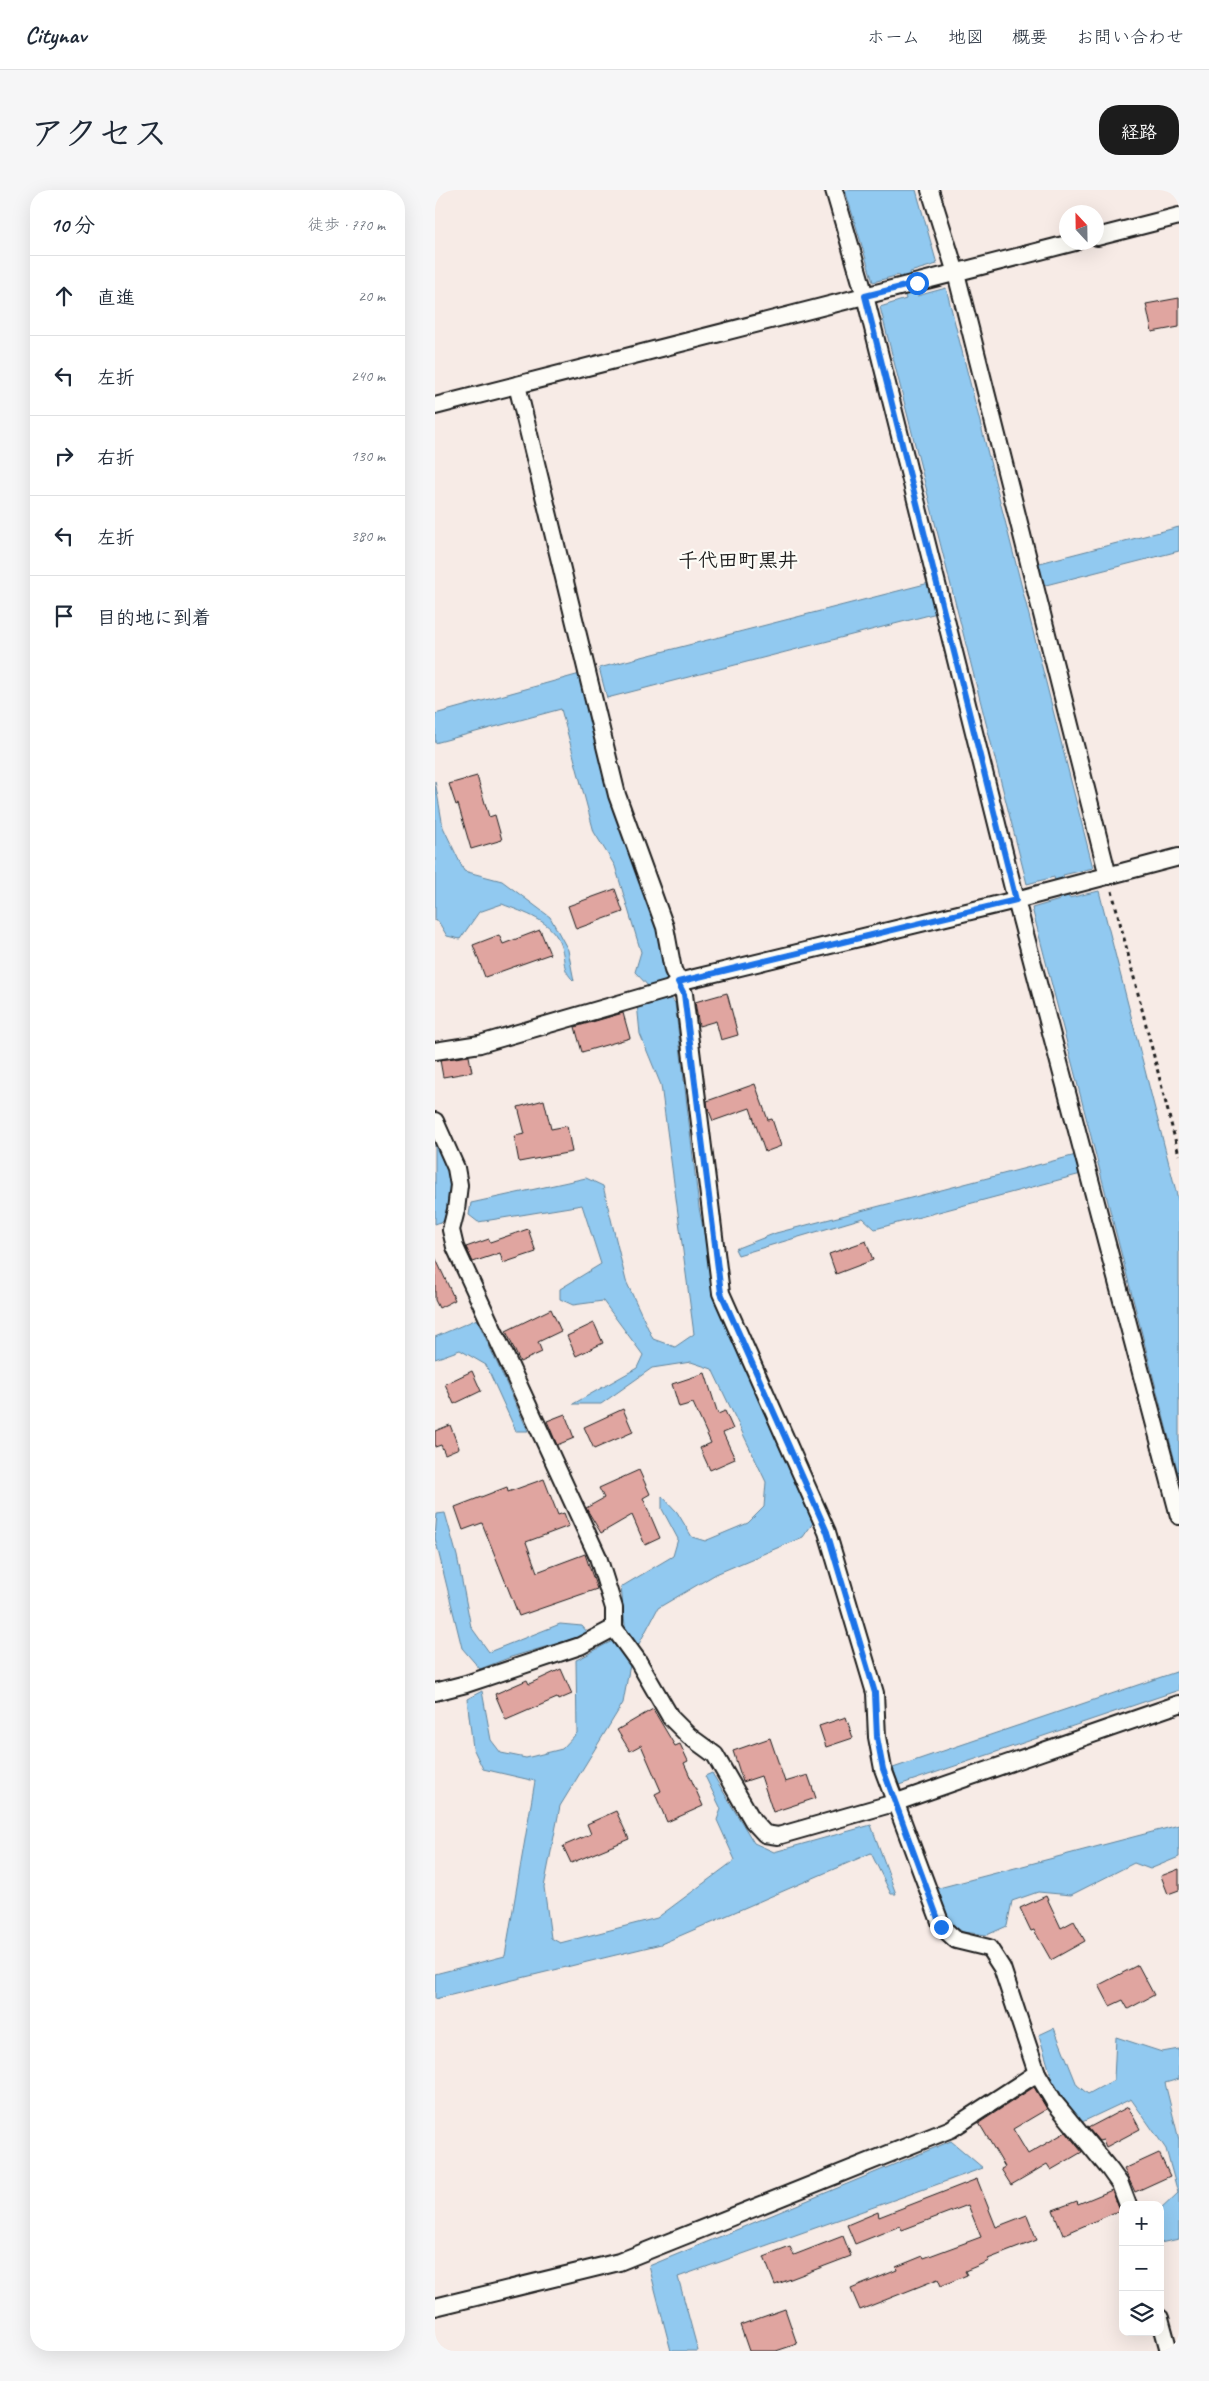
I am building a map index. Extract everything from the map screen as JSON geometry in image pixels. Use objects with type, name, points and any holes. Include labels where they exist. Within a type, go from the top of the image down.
[{"type":"street","points":[[834,190],[865,296],[1016,900],[1179,1516]]},
{"type":"street","points":[[930,190],[956,273],[1108,876]]},
{"type":"street","points":[[1104,235],[1179,216]]},
{"type":"street","points":[[435,406],[1059,246]]},
{"type":"street","points":[[517,385],[617,794],[665,927],[674,985],[684,994],[721,1293],[827,1532],[875,1693],[877,1737],[883,1769],[941,1927],[955,1940],[989,1948],[997,1957],[1003,1968],[1037,2074],[1055,2103],[1120,2184],[1126,2201]]},
{"type":"street","points":[[435,1051],[480,1044],[674,985],[1016,900],[1179,857]]},
{"type":"street","points":[[435,1121],[456,1168],[459,1185],[451,1230],[455,1247],[597,1557],[614,1608],[614,1628],[639,1661],[671,1718],[689,1736],[715,1755],[753,1821],[765,1834],[778,1836],[894,1803],[1179,1704]]},
{"type":"street","points":[[435,1692],[466,1684],[580,1646],[614,1628]]},
{"type":"street","points":[[435,2307],[619,2262],[951,2129],[1037,2074]]},
{"type":"street","points":[[1164,2333],[1169,2351]]},
{"type":"path","points":[[1108,876],[1179,1154]]},
{"type":"water","points":[[845,190],[916,190],[937,264],[910,272],[917,296],[946,288],[1093,868],[1063,875],[1069,898],[1099,891],[1179,1203],[1179,1477],[1032,908],[1060,900],[1054,877],[1027,884],[880,307],[906,299],[899,275],[873,282]]},
{"type":"water","points":[[1179,527],[1179,551],[1042,586],[1036,564]]},
{"type":"water","points":[[929,583],[937,613],[607,698],[599,668]]},
{"type":"water","points":[[580,674],[657,927],[664,969],[669,977],[667,991],[675,1003],[699,1208],[720,1313],[813,1523],[803,1537],[716,1574],[658,1608],[631,1659],[623,1703],[560,1806],[544,1887],[551,1938],[560,1943],[657,1918],[735,1860],[717,1820],[721,1809],[705,1776],[712,1773],[754,1843],[774,1852],[871,1825],[896,1894],[891,1894],[871,1853],[661,1944],[435,1999],[435,1974],[505,1956],[535,1781],[483,1769],[473,1748],[467,1699],[482,1691],[491,1740],[501,1753],[526,1758],[562,1749],[577,1733],[576,1660],[619,1639],[625,1625],[621,1587],[673,1556],[678,1539],[662,1509],[662,1496],[677,1512],[692,1537],[705,1541],[748,1523],[764,1507],[766,1482],[712,1369],[691,1362],[652,1368],[601,1404],[573,1404],[637,1368],[643,1355],[603,1301],[573,1305],[560,1299],[560,1289],[601,1264],[582,1205],[478,1222],[469,1215],[471,1203],[586,1178],[603,1186],[626,1281],[653,1339],[675,1347],[694,1334],[661,1085],[640,1034],[637,1003],[651,989],[635,972],[641,952],[615,866],[594,832],[561,709],[435,743],[435,714]]},
{"type":"water","points":[[435,781],[443,827],[464,871],[502,881],[550,917],[568,950],[574,981],[565,969],[561,946],[557,937],[545,924],[528,914],[502,904],[479,912],[460,939],[447,936],[438,921],[435,921]]},
{"type":"water","points":[[435,1137],[451,1176],[452,1194],[449,1219],[435,1224]]},
{"type":"water","points":[[1076,1155],[1081,1174],[875,1229],[863,1218],[738,1255],[735,1249],[776,1233]]},
{"type":"water","points":[[477,1319],[528,1431],[516,1431],[486,1365],[460,1350],[435,1359],[435,1337]]},
{"type":"water","points":[[445,1513],[457,1556],[471,1627],[489,1652],[560,1624],[582,1626],[589,1634],[511,1657],[480,1669],[462,1648],[435,1538],[437,1514]]},
{"type":"water","points":[[1179,1671],[1179,1690],[899,1785],[893,1768]]},
{"type":"water","points":[[1179,1825],[1179,1857],[1150,1869],[1134,1863],[1071,1895],[1038,1892],[1012,1901],[1007,1926],[987,1935],[963,1932],[946,1920],[935,1889]]},
{"type":"water","points":[[1054,2028],[1077,2085],[1088,2094],[1114,2080],[1116,2037],[1162,2052],[1179,2049],[1179,2079],[1165,2083],[1179,2140],[1179,2239],[1164,2242],[1164,2206],[1178,2193],[1166,2149],[1131,2099],[1080,2123],[1057,2096],[1039,2035]]},
{"type":"water","points":[[951,2141],[983,2168],[678,2277],[698,2351],[671,2351],[649,2266]]},
{"type":"building","points":[[1179,298],[1179,327],[1152,332],[1146,304]]},
{"type":"building","points":[[477,776],[489,817],[495,815],[502,840],[471,849],[458,804],[456,805],[449,784]]},
{"type":"building","points":[[615,889],[623,912],[576,929],[568,906]]},
{"type":"building","points":[[540,930],[550,954],[485,977],[473,945],[499,935],[503,944]]},
{"type":"building","points":[[727,993],[738,1035],[721,1040],[716,1021],[699,1026],[695,1002]]},
{"type":"building","points":[[623,1013],[630,1038],[582,1052],[575,1027]]},
{"type":"building","points":[[469,1056],[472,1072],[443,1077],[440,1060]]},
{"type":"building","points":[[755,1084],[768,1120],[772,1119],[781,1146],[765,1152],[750,1108],[713,1121],[708,1108],[707,1101]]},
{"type":"building","points":[[544,1100],[551,1129],[567,1126],[572,1152],[519,1162],[514,1136],[525,1134],[518,1107]]},
{"type":"building","points":[[528,1229],[536,1252],[503,1263],[500,1253],[473,1262],[466,1247],[489,1239],[490,1242]]},
{"type":"building","points":[[866,1241],[873,1260],[836,1274],[829,1254]]},
{"type":"building","points":[[435,1257],[455,1300],[439,1308],[435,1300]]},
{"type":"building","points":[[551,1309],[561,1331],[538,1342],[542,1352],[520,1362],[506,1331]]},
{"type":"building","points":[[594,1323],[603,1343],[576,1356],[567,1336]]},
{"type":"building","points":[[472,1371],[481,1391],[454,1404],[445,1384]]},
{"type":"building","points":[[705,1373],[718,1414],[725,1411],[733,1429],[723,1433],[735,1459],[710,1470],[700,1448],[711,1443],[693,1403],[679,1407],[672,1384]]},
{"type":"building","points":[[623,1409],[633,1432],[594,1449],[584,1427]]},
{"type":"building","points":[[565,1414],[574,1438],[557,1445],[547,1421]]},
{"type":"building","points":[[450,1425],[459,1448],[445,1454],[441,1445],[435,1447],[435,1431]]},
{"type":"building","points":[[639,1470],[650,1494],[643,1498],[660,1538],[645,1545],[632,1515],[601,1533],[586,1508],[604,1498],[599,1488]]},
{"type":"building","points":[[544,1479],[558,1515],[564,1513],[569,1526],[526,1542],[537,1572],[585,1554],[597,1589],[519,1616],[482,1523],[463,1530],[455,1507],[507,1487],[508,1492]]},
{"type":"building","points":[[561,1669],[572,1694],[558,1700],[557,1698],[506,1720],[495,1694],[527,1680],[529,1684]]},
{"type":"building","points":[[653,1709],[675,1746],[680,1744],[688,1761],[684,1763],[703,1806],[667,1822],[655,1794],[661,1791],[641,1745],[630,1751],[617,1730]]},
{"type":"building","points":[[846,1717],[853,1738],[826,1747],[819,1726]]},
{"type":"building","points":[[770,1738],[785,1782],[808,1775],[816,1798],[773,1812],[761,1776],[743,1782],[733,1751]]},
{"type":"building","points":[[616,1811],[629,1839],[571,1863],[563,1846],[591,1834],[587,1824]]},
{"type":"building","points":[[1179,1869],[1179,1890],[1168,1894],[1161,1876]]},
{"type":"building","points":[[1046,1896],[1061,1928],[1074,1921],[1085,1941],[1051,1960],[1034,1930],[1031,1931],[1020,1908]]},
{"type":"building","points":[[1138,1965],[1154,1995],[1128,2009],[1123,2000],[1110,2006],[1099,1985]]},
{"type":"building","points":[[1034,2087],[1047,2109],[1013,2129],[1028,2154],[1066,2132],[1082,2152],[1051,2170],[1047,2164],[1011,2185],[1001,2169],[1005,2167],[979,2123]]},
{"type":"building","points":[[1128,2107],[1140,2129],[1106,2147],[1103,2140],[1099,2141],[1088,2128]]},
{"type":"building","points":[[1159,2153],[1170,2176],[1135,2192],[1124,2169]]},
{"type":"building","points":[[977,2179],[996,2227],[1027,2215],[1037,2240],[988,2259],[989,2261],[965,2271],[967,2275],[941,2286],[938,2279],[860,2310],[851,2289],[897,2270],[896,2267],[923,2256],[924,2258],[981,2237],[968,2205],[902,2230],[900,2226],[855,2244],[847,2225],[878,2212],[879,2217]]},
{"type":"building","points":[[1112,2190],[1119,2210],[1063,2235],[1053,2210],[1077,2201],[1078,2204]]},
{"type":"building","points":[[843,2236],[851,2256],[775,2285],[764,2257],[790,2247],[794,2255]]},
{"type":"building","points":[[785,2309],[797,2344],[776,2351],[749,2351],[740,2325]]},
{"type":"district","name":"千代田町黒井","points":[[738,560]]},
{"type":"route","points":[[917,283],[865,296],[1016,900],[678,982],[684,994],[721,1293],[827,1532],[875,1693],[877,1737],[883,1769],[941,1927]]}]
